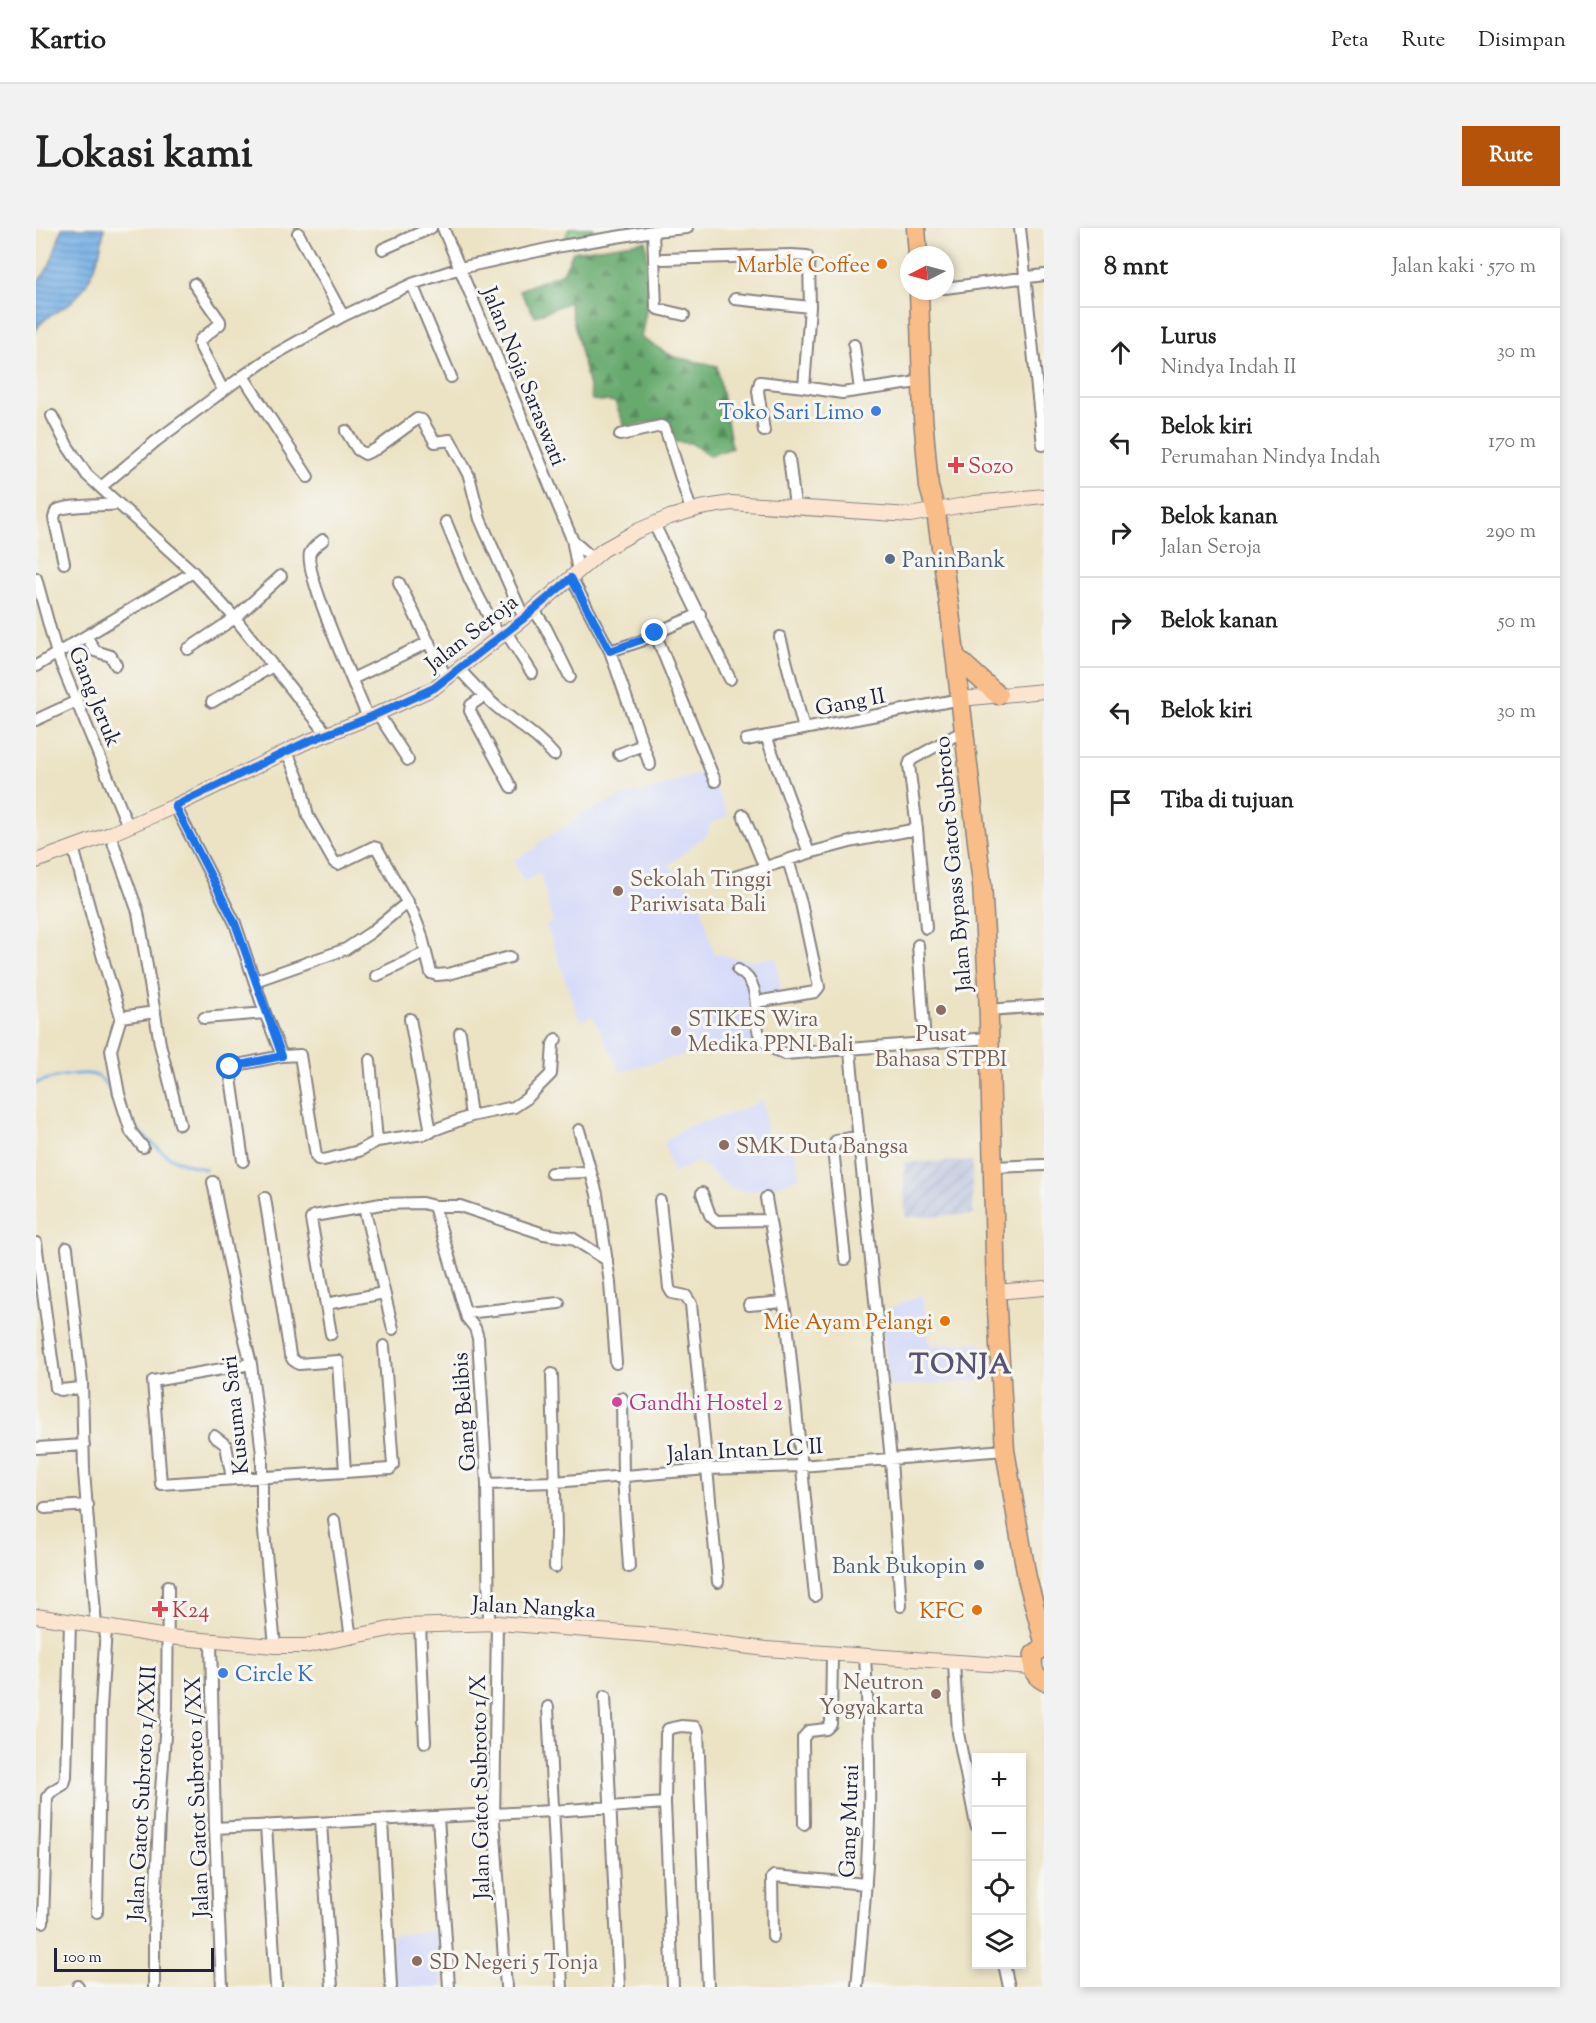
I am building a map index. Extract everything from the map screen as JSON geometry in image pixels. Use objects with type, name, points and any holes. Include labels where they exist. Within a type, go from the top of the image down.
[{"type":"highway","points":[[916,228],[917,246]]},
{"type":"highway","points":[[926,228],[927,246]]},
{"type":"highway","name":"Jalan Bypass Gatot Subroto","points":[[920,300],[926,380],[929,487],[936,512],[956,657],[966,698],[965,730],[994,1009],[989,1038],[993,1167],[1002,1292],[1005,1450],[1027,1578],[1044,1644]]},
{"type":"highway","name":"Jalan Bypass Gatot Subroto","points":[[926,380],[928,300]]},
{"type":"highway","points":[[956,657],[998,695]]},
{"type":"highway","points":[[1038,1674],[1034,1654],[1044,1644]]},
{"type":"street","points":[[383,249],[431,228]]},
{"type":"street","name":"Jalan Noja Saraswati","points":[[443,228],[572,539],[592,558]]},
{"type":"street","points":[[101,487],[156,441],[272,356],[343,316],[412,284],[460,268],[561,246],[653,231],[687,228]]},
{"type":"street","points":[[1020,228],[1043,445]]},
{"type":"street","points":[[653,231],[656,307],[684,315]]},
{"type":"street","points":[[298,232],[343,316]]},
{"type":"street","points":[[663,259],[807,256],[810,307],[804,387]]},
{"type":"street","points":[[954,287],[1044,275]]},
{"type":"street","points":[[194,284],[220,321],[220,324],[200,340],[199,344],[223,390]]},
{"type":"street","points":[[412,284],[451,377]]},
{"type":"street","points":[[735,299],[810,307]]},
{"type":"street","points":[[854,345],[860,390]]},
{"type":"street","points":[[243,376],[308,477]]},
{"type":"street","points":[[764,431],[758,385],[763,382],[842,393],[926,380]]},
{"type":"street","points":[[52,416],[87,475],[193,572],[236,618],[327,734]]},
{"type":"street","points":[[346,431],[358,450],[364,454],[376,449],[417,418],[422,420],[435,442],[450,440],[469,476],[480,519],[529,614],[546,628],[570,676]]},
{"type":"street","points":[[620,435],[661,426],[665,428],[691,510]]},
{"type":"street","points":[[789,458],[795,506]]},
{"type":"street","name":"Jalan Seroja","points":[[36,861],[110,834],[175,806],[287,752],[434,688],[529,614],[592,558],[638,531],[691,510],[731,503],[903,515],[936,512],[975,503],[1044,496]]},
{"type":"street","points":[[64,563],[54,518],[56,511],[65,507],[118,504]]},
{"type":"street","points":[[446,522],[470,580],[503,634],[532,673]]},
{"type":"street","points":[[654,524],[730,679]]},
{"type":"street","name":"Jalan Noja Saraswati","points":[[572,539],[575,574],[610,651],[650,765]]},
{"type":"street","points":[[323,540],[311,552],[311,567],[326,614],[352,679],[373,716],[408,760]]},
{"type":"street","points":[[36,666],[193,572]]},
{"type":"street","points":[[188,649],[236,618],[281,576]]},
{"type":"street","name":"Gang Jeruk","points":[[36,578],[57,654],[128,826]]},
{"type":"street","points":[[399,583],[447,679]]},
{"type":"street","points":[[610,651],[700,614]]},
{"type":"street","points":[[655,633],[715,781]]},
{"type":"street","points":[[87,636],[95,651],[111,656],[116,665]]},
{"type":"street","points":[[780,637],[804,729]]},
{"type":"street","points":[[352,679],[429,642]]},
{"type":"street","points":[[212,702],[273,666]]},
{"type":"street","points":[[459,669],[484,696],[531,732],[554,755]]},
{"type":"street","points":[[966,698],[1044,691]]},
{"type":"street","points":[[484,696],[471,705],[470,712],[511,787]]},
{"type":"street","name":"Gang II","points":[[746,740],[966,698]]},
{"type":"street","points":[[36,720],[76,702]]},
{"type":"street","points":[[926,928],[909,763],[965,730]]},
{"type":"street","points":[[766,736],[809,853]]},
{"type":"street","points":[[619,754],[643,745]]},
{"type":"street","points":[[287,752],[301,785],[308,816],[334,862],[338,864],[373,847],[377,848],[408,902],[421,933],[429,971],[437,975],[469,969],[510,957]]},
{"type":"street","points":[[175,806],[235,923],[282,1056]]},
{"type":"street","points":[[743,815],[765,868]]},
{"type":"street","points":[[735,877],[854,841],[917,829]]},
{"type":"street","points":[[110,834],[138,912],[160,1044],[180,1124]]},
{"type":"street","points":[[73,847],[121,1017],[111,1050],[126,1121],[131,1132],[143,1147]]},
{"type":"street","points":[[756,1002],[815,992],[819,987],[806,925],[788,860]]},
{"type":"street","points":[[255,981],[346,949],[408,902]]},
{"type":"street","points":[[918,945],[925,1042]]},
{"type":"street","points":[[376,976],[425,952]]},
{"type":"street","points":[[738,970],[749,978],[753,986],[759,1034],[763,1041],[775,1050],[789,1055],[989,1038]]},
{"type":"street","points":[[994,1009],[1044,1006]]},
{"type":"street","points":[[121,1017],[155,1012]]},
{"type":"street","points":[[204,1018],[265,1013]]},
{"type":"street","points":[[410,1019],[431,1132]]},
{"type":"street","points":[[460,1033],[471,1116]]},
{"type":"street","points":[[243,1161],[230,1067],[282,1056],[300,1055],[316,1157],[324,1160],[351,1154],[377,1141],[431,1132],[471,1116],[514,1107],[526,1099],[551,1074],[553,1044],[556,1039]]},
{"type":"street","points":[[850,1051],[891,1460],[901,1606]]},
{"type":"street","points":[[370,1060],[377,1141]]},
{"type":"street","points":[[579,1130],[597,1194],[607,1260],[616,1363]]},
{"type":"street","points":[[845,1259],[833,1149],[836,1141],[859,1136]]},
{"type":"street","points":[[993,1167],[1044,1165]]},
{"type":"street","points":[[551,1173],[591,1172]]},
{"type":"street","name":"Kusuma Sari","points":[[213,1182],[251,1364],[262,1454],[262,1511],[275,1647]]},
{"type":"street","points":[[702,1193],[710,1215],[716,1221],[769,1220]]},
{"type":"street","points":[[265,1198],[290,1355],[298,1364],[338,1361],[345,1472]]},
{"type":"street","points":[[766,1198],[787,1322],[815,1596]]},
{"type":"street","points":[[660,1201],[669,1288],[672,1293],[686,1296],[691,1301],[718,1582]]},
{"type":"street","points":[[331,1334],[311,1217],[364,1207],[410,1203],[460,1206],[544,1234],[572,1238],[607,1260]]},
{"type":"street","name":"Gang Belibis","points":[[434,1206],[465,1313],[477,1333],[493,1623]]},
{"type":"street","points":[[364,1207],[393,1329]]},
{"type":"street","points":[[36,1243],[56,1388],[60,1390],[82,1388]]},
{"type":"street","points":[[67,1248],[82,1388],[88,1505],[101,1627],[97,1912]]},
{"type":"street","points":[[1002,1292],[1044,1288]]},
{"type":"street","points":[[326,1304],[384,1293]]},
{"type":"street","points":[[749,1305],[783,1302]]},
{"type":"street","points":[[465,1313],[559,1303]]},
{"type":"street","points":[[251,1364],[154,1380],[152,1383],[161,1484],[390,1469],[393,1465],[384,1346]]},
{"type":"street","points":[[552,1374],[555,1567]]},
{"type":"street","points":[[622,1398],[623,1477],[629,1567]]},
{"type":"street","points":[[214,1436],[226,1445],[231,1479]]},
{"type":"street","points":[[38,1448],[84,1445]]},
{"type":"street","name":"Jalan Intan LC II","points":[[487,1484],[555,1482],[707,1469],[800,1466],[1005,1450]]},
{"type":"street","points":[[45,1508],[88,1505]]},
{"type":"street","points":[[334,1520],[351,1638]]},
{"type":"street","name":"Jalan Gatot Subroto 1/XXII","points":[[154,1987],[159,1819],[167,1707],[168,1586]]},
{"type":"street","name":"Jalan Nangka","points":[[36,1616],[167,1637],[275,1647],[305,1646],[387,1629],[420,1625],[493,1623],[663,1636],[766,1649],[954,1664],[1038,1674]]},
{"type":"street","points":[[43,1922],[47,1797],[49,1792],[66,1781],[70,1621]]},
{"type":"street","name":"Jalan Gatot Subroto 1/X","points":[[493,1623],[494,1814],[506,1987]]},
{"type":"street","points":[[420,1625],[425,1742]]},
{"type":"street","name":"Jalan Gatot Subroto 1/XX","points":[[211,1642],[215,1828],[222,1987]]},
{"type":"street","points":[[804,1824],[803,1738],[808,1731],[826,1730],[831,1724],[832,1653]]},
{"type":"street","name":"Gang Murai","points":[[857,1987],[869,1817],[869,1731],[865,1656]]},
{"type":"street","points":[[954,1664],[958,1733],[972,1807]]},
{"type":"street","points":[[605,1696],[620,1987]]},
{"type":"street","points":[[548,1707],[562,1987]]},
{"type":"street","points":[[673,1987],[665,1803],[666,1731],[681,1726],[695,1727],[698,1731],[708,1987]]},
{"type":"street","points":[[215,1828],[610,1808],[665,1803]]},
{"type":"street","points":[[438,1817],[449,1987]]},
{"type":"street","points":[[382,1820],[391,1987]]},
{"type":"street","points":[[321,1822],[332,1987]]},
{"type":"street","points":[[267,1825],[276,1987]]},
{"type":"street","points":[[773,1937],[772,1878],[774,1876],[866,1884]]},
{"type":"street","points":[[1005,1969],[1009,1987]]},
{"type":"shaded area","name":"Sekolah Tinggi Pariwisata Bali","points":[[708,770],[728,816],[710,824],[708,833],[669,865],[700,900],[714,953],[751,961],[776,957],[782,1001],[755,1003],[751,1006],[753,1045],[670,1058],[621,1072],[592,1015],[580,1022],[546,924],[553,923],[540,873],[524,882],[513,860],[537,847],[536,844],[571,823],[581,814],[618,798],[642,793]]},
{"type":"shaded area","name":"SMK Duta Bangsa","points":[[764,1100],[767,1141],[794,1147],[800,1176],[781,1185],[753,1191],[737,1190],[728,1186],[698,1161],[673,1174],[664,1142],[688,1126],[736,1112]]},
{"type":"shaded area","points":[[972,1161],[973,1215],[905,1217],[904,1162]]},
{"type":"shaded area","points":[[922,1294],[930,1345],[981,1342],[983,1381],[889,1387],[881,1313]]},
{"type":"shaded area","name":"SD Negeri 5 Tonja","points":[[439,1931],[442,1987],[394,1987],[392,1935]]},
{"type":"green space","points":[[569,228],[593,228],[592,239],[565,240]]},
{"type":"green space","points":[[646,241],[650,290],[641,338],[674,357],[717,366],[732,448],[709,456],[691,443],[676,442],[666,419],[625,427],[615,402],[592,400],[569,302],[535,316],[519,290],[563,273],[573,252]]},
{"type":"water","points":[[62,228],[104,228],[100,249],[94,270],[77,297],[47,318],[36,330],[36,283],[46,272]]},
{"type":"waterway","points":[[36,1083],[75,1074],[91,1074],[101,1078],[107,1085],[118,1107]]},
{"type":"waterway","points":[[134,1126],[151,1143],[173,1159],[205,1169]]},
{"type":"place","name":"Marble Coffee","points":[[882,264]]},
{"type":"place","name":"Toko Sari Limo","points":[[876,411]]},
{"type":"place","name":"Sozo","points":[[956,465]]},
{"type":"place","name":"PaninBank","points":[[890,559]]},
{"type":"place","name":"Sekolah Tinggi Pariwisata Bali","points":[[618,891]]},
{"type":"place","name":"Pusat Bahasa STPBI","points":[[941,1010]]},
{"type":"place","name":"STIKES Wira Medika PPNI Bali","points":[[676,1031]]},
{"type":"place","name":"SMK Duta Bangsa","points":[[724,1145]]},
{"type":"place","name":"Mie Ayam Pelangi","points":[[945,1321]]},
{"type":"place","name":"Gandhi Hostel 2","points":[[617,1402]]},
{"type":"place","name":"Bank Bukopin","points":[[979,1565]]},
{"type":"place","name":"K24","points":[[160,1609]]},
{"type":"place","name":"KFC","points":[[977,1610]]},
{"type":"place","name":"Circle K","points":[[223,1673]]},
{"type":"place","name":"Neutron Yogyakarta","points":[[936,1694]]},
{"type":"place","name":"SD Negeri 5 Tonja","points":[[417,1961]]},
{"type":"district","name":"TONJA","points":[[961,1363]]},
{"type":"route","points":[[230,1067],[282,1056],[235,923],[175,806],[304,743],[368,718],[434,688],[571,578],[610,651],[655,633]]}]
